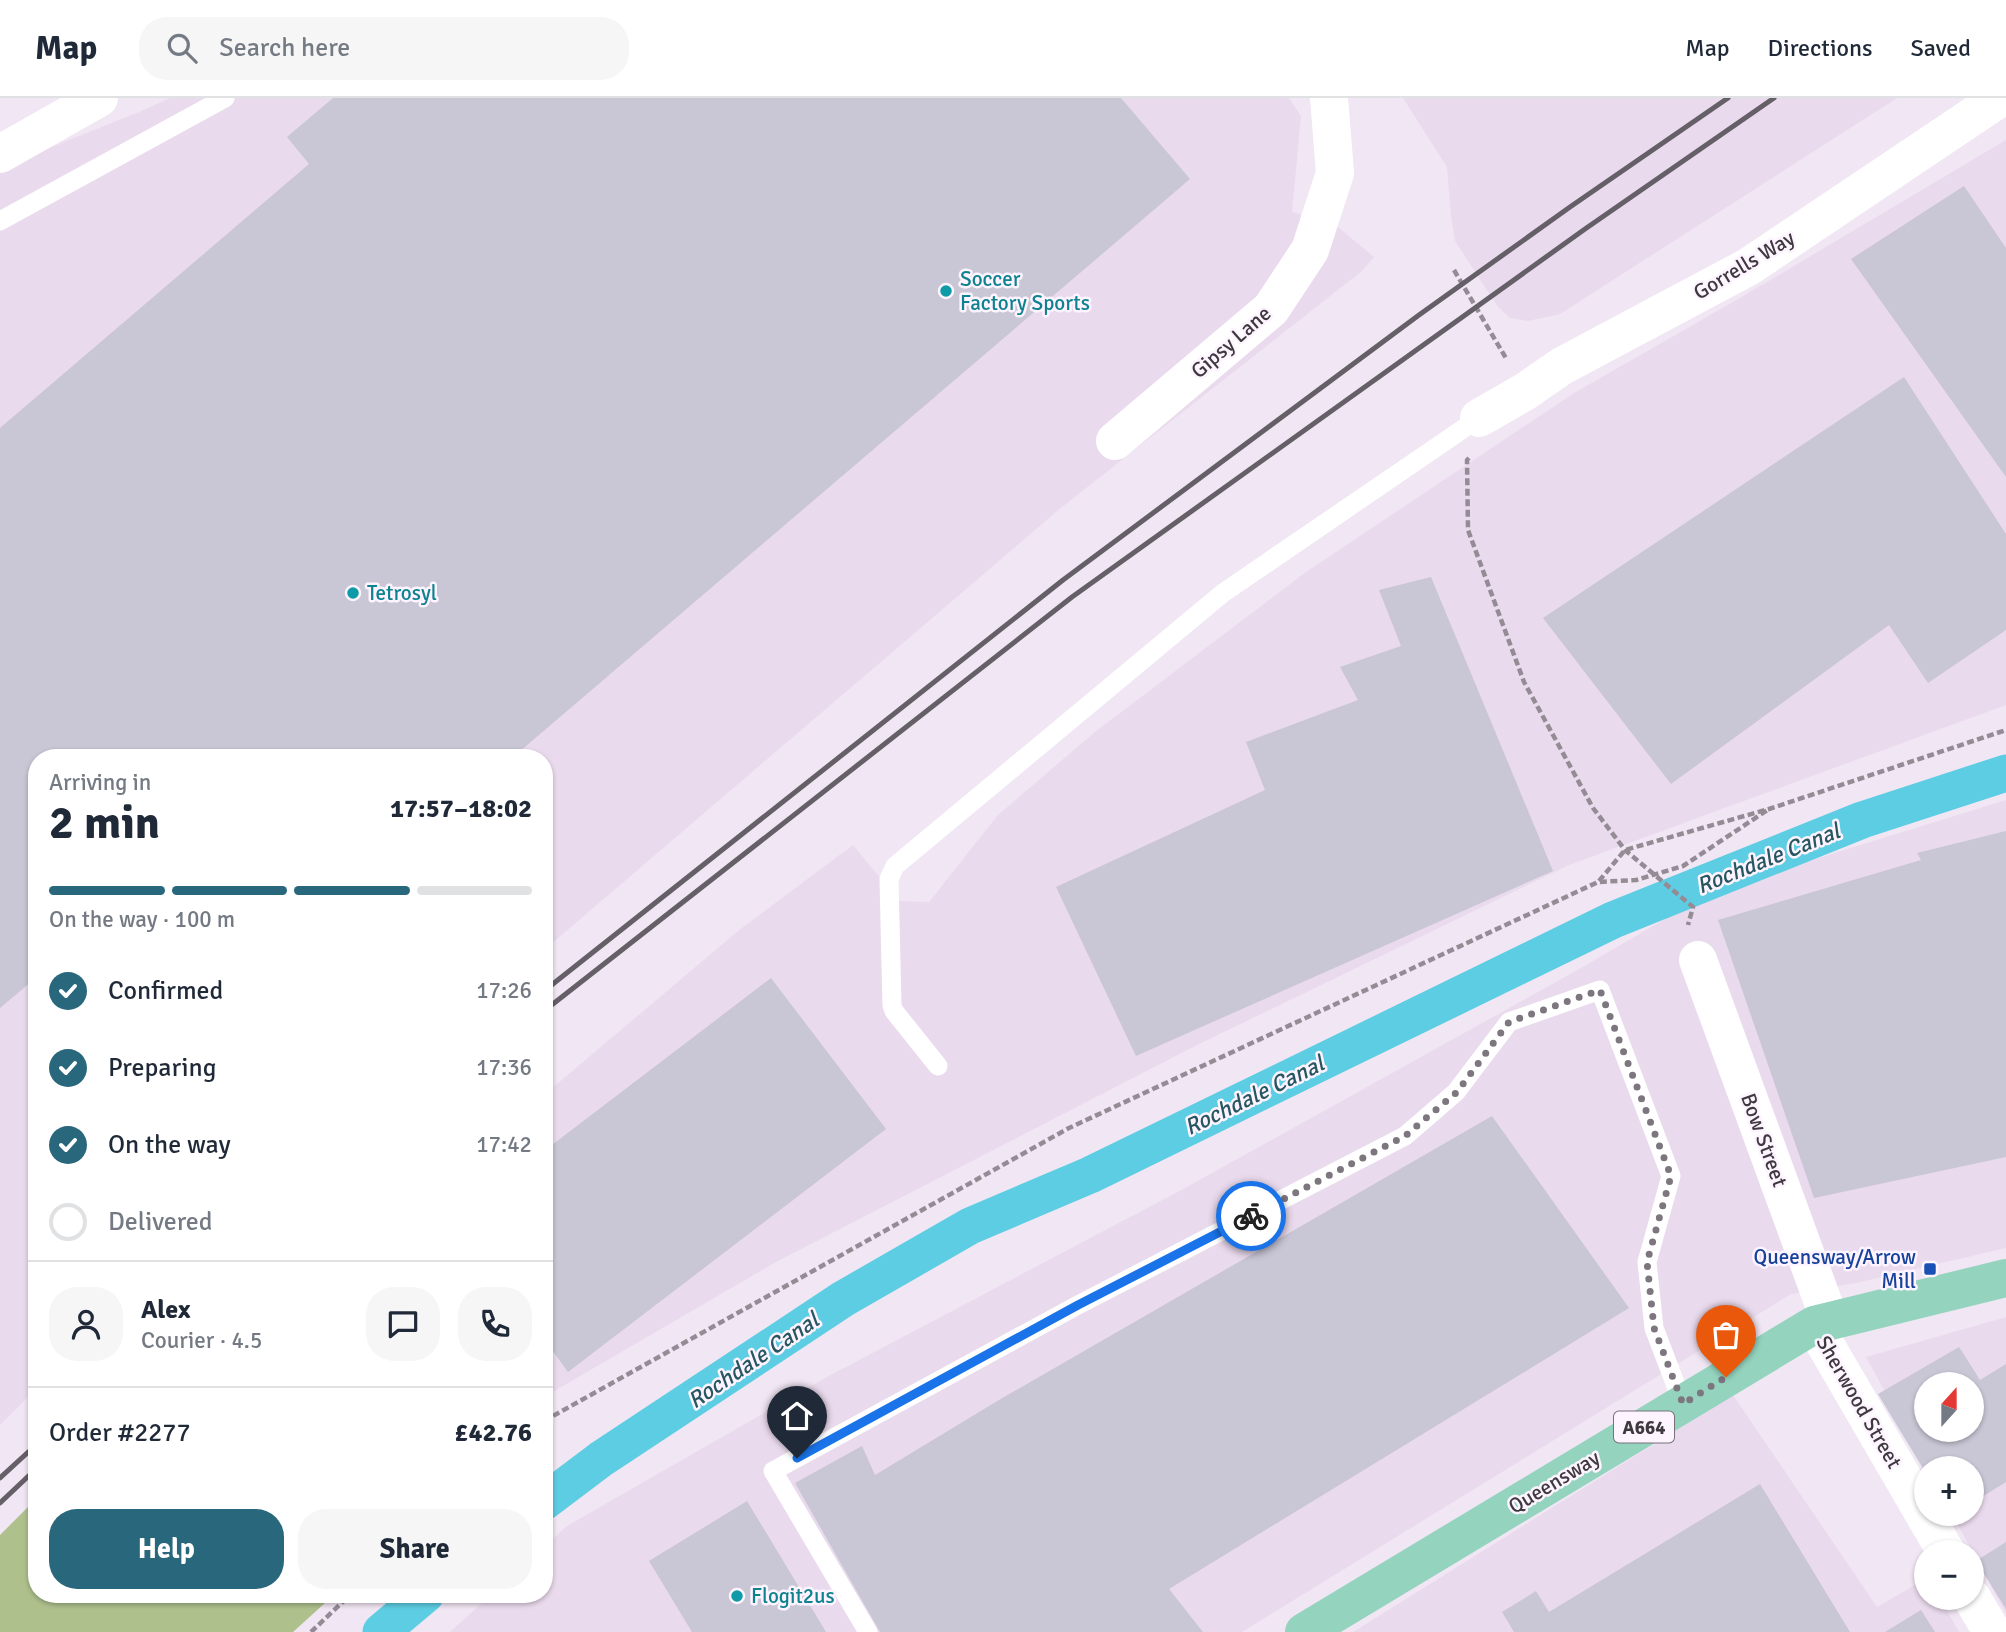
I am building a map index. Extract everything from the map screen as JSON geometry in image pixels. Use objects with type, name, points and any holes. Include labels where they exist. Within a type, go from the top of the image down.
[{"type":"main road","name":"Queensway","points":[[1304,1632],[1822,1323],[2006,1278]]},
{"type":"street","points":[[0,154],[99,98]]},
{"type":"street","name":"Gipsy Lane","points":[[1115,441],[1271,309],[1310,250],[1335,173],[1329,98]]},
{"type":"street","name":"Gorrells Way","points":[[1477,434],[1526,391],[1562,366],[1748,267],[2000,98]]},
{"type":"street","name":"Bow Street","points":[[1698,960],[1822,1323]]},
{"type":"street","name":"Sherwood Street","points":[[1822,1323],[1940,1540]]},
{"type":"street","points":[[1979,1610],[1992,1632]]},
{"type":"lane","points":[[0,221],[225,98]]},
{"type":"lane","points":[[938,1066],[892,1005],[890,880],[895,866],[1223,593],[1477,434]]},
{"type":"lane","points":[[868,1632],[773,1471],[1078,1305],[1405,1136],[1457,1092],[1509,1022],[1600,990],[1671,1176],[1647,1262],[1654,1328],[1683,1404]]},
{"type":"path","points":[[1454,270],[1526,391]]},
{"type":"path","points":[[1477,434],[1467,460],[1468,530],[1524,682],[1593,808],[1625,850],[1693,907]]},
{"type":"path","points":[[1598,882],[1625,850],[1769,809],[2006,730]]},
{"type":"path","points":[[553,1416],[1069,1128],[1598,882],[1636,880],[1683,866],[1769,809]]},
{"type":"path","points":[[311,1632],[342,1603]]},
{"type":"shaded area","points":[[170,98],[1289,98],[1301,116],[1292,212],[1339,228],[1374,257],[1362,271],[1062,507],[553,942],[553,749],[28,749],[28,1397],[0,1425],[0,170]]},
{"type":"shaded area","points":[[1403,98],[1897,98],[1560,314],[1528,321],[1510,318],[1498,307],[1455,241],[1447,167]]},
{"type":"shaded area","points":[[2006,140],[2006,705],[1569,865],[1197,1045],[776,1262],[553,1392],[553,1087],[738,931],[853,845],[899,901],[929,902],[998,815],[1095,732],[1306,572],[1574,393]]},
{"type":"shaded area","points":[[2006,800],[2006,1248],[1856,1283],[1791,1294],[1242,1632],[450,1632],[482,1603],[553,1603],[553,1539],[567,1526],[827,1377],[1187,1187],[1574,972],[1715,890]]},
{"type":"shaded area","points":[[2006,1317],[2006,1613],[1984,1573],[1984,1540],[1966,1540],[1959,1526],[1984,1526],[1984,1456],[1920,1456],[1866,1357]]},
{"type":"shaded area","points":[[1733,1395],[1877,1607],[1914,1586],[1914,1610],[1947,1610],[1959,1632],[1353,1632]]},
{"type":"green space","points":[[28,1507],[28,1603],[325,1603],[293,1632],[0,1632],[0,1535]]},
{"type":"building","name":"Tetrosyl","points":[[333,98],[1121,98],[1190,179],[523,749],[28,749],[28,985],[0,1008],[0,428],[309,164],[287,137]]},
{"type":"building","points":[[1964,186],[2006,248],[2006,477],[1851,259]]},
{"type":"building","points":[[1904,377],[2006,534],[2006,630],[1928,683],[1889,625],[1671,784],[1543,618]]},
{"type":"building","points":[[1431,577],[1553,871],[1136,1056],[1056,887],[1265,790],[1246,742],[1358,700],[1340,667],[1401,646],[1379,590]]},
{"type":"building","points":[[2006,831],[2006,1157],[1814,1198],[1718,920],[1921,860],[1917,853]]},
{"type":"building","points":[[771,978],[886,1129],[568,1372],[553,1351],[553,1144]]},
{"type":"building","points":[[1492,1116],[1629,1308],[1169,1589],[1203,1632],[880,1632],[795,1483],[862,1446],[875,1475],[999,1400]]},
{"type":"building","points":[[1959,1347],[1975,1372],[1916,1372]]},
{"type":"building","points":[[2006,1364],[2006,1482],[1984,1496],[1984,1456],[1916,1456],[1878,1394],[1914,1373],[1914,1442],[1984,1442],[1984,1378]]},
{"type":"building","points":[[1760,1484],[1850,1632],[1514,1632],[1502,1612],[1536,1591],[1549,1612]]},
{"type":"building","name":"Flogit2us","points":[[747,1501],[826,1632],[692,1632],[649,1561]]},
{"type":"building","points":[[2006,1542],[2006,1609],[1984,1574],[1984,1556]]},
{"type":"building","points":[[1921,1610],[1935,1632],[1885,1632]]},
{"type":"waterway","name":"Rochdale Canal","points":[[553,1495],[601,1459],[843,1299],[970,1226],[1090,1175],[1613,920],[1862,820],[2006,773]]},
{"type":"waterway","name":"Rochdale Canal","points":[[381,1632],[415,1603]]},
{"type":"railway","points":[[553,984],[1063,580],[1419,315],[1728,98]]},
{"type":"railway","points":[[553,1004],[1072,597],[1585,229],[1774,98]]},
{"type":"railway","points":[[0,1478],[28,1452]]},
{"type":"railway","points":[[0,1503],[28,1477]]},
{"type":"way so far","points":[[1251,1216],[1405,1136],[1457,1092],[1509,1022],[1600,990],[1671,1176],[1647,1262],[1654,1328],[1683,1404],[1726,1377]]},
{"type":"place","name":"Soccer Factory Sports","points":[[946,291]]},
{"type":"place","name":"Tetrosyl","points":[[353,593]]},
{"type":"place","name":"Queensway/Arrow Mill","points":[[1930,1269]]},
{"type":"place","name":"Flogit2us","points":[[737,1596]]},
{"type":"route","points":[[797,1458],[1078,1305],[1251,1216]]}]
